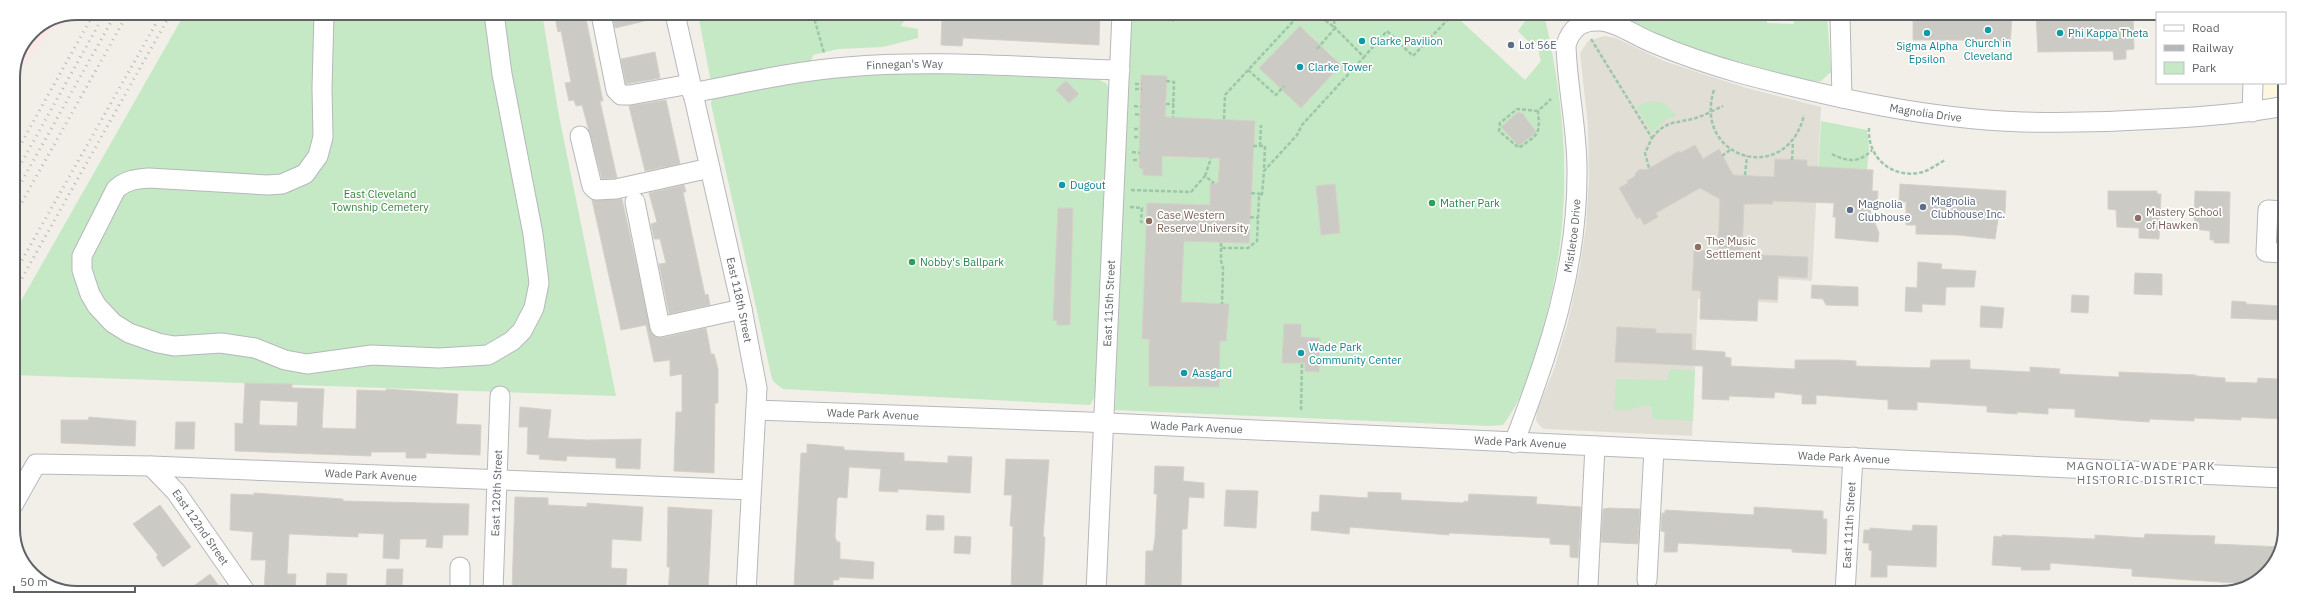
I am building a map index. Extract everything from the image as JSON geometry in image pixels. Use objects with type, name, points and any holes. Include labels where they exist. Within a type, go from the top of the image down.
[{"type":"street","points":[[324,20],[322,88],[323,137],[318,156],[313,165],[305,174],[282,184],[149,178],[136,179],[121,184],[116,189],[82,256],[82,270],[90,294],[97,306],[113,323],[128,333],[158,343],[174,346],[221,343],[238,345],[255,348],[285,360],[307,364],[372,354],[439,358],[488,355],[512,341],[528,321],[538,296],[539,283],[533,234],[502,74],[495,20]]},
{"type":"street","name":"Finnegan's Way","points":[[602,20],[616,90],[621,95],[691,89],[849,66],[1010,66],[1120,70]]},
{"type":"street","name":"East 118th Street","points":[[676,20],[742,310],[757,388],[746,586]]},
{"type":"street","name":"East 115th Street","points":[[1096,586],[1122,20]]},
{"type":"street","points":[[1840,20],[1842,98]]},
{"type":"street","name":"Magnolia Drive","points":[[1580,25],[1597,21],[1612,23],[1644,40],[1700,61],[1796,88],[1920,112],[2022,122],[2111,122],[2252,112],[2278,107]]},
{"type":"street","name":"Mistletoe Drive","points":[[1514,443],[1551,342],[1569,266],[1575,218],[1577,168],[1566,45],[1571,32],[1580,25]]},
{"type":"street","points":[[2252,112],[2253,84]]},
{"type":"street","points":[[580,136],[592,186],[596,190],[616,189],[710,168]]},
{"type":"street","points":[[635,202],[660,327],[742,310]]},
{"type":"street","points":[[2278,211],[2268,210],[2266,252],[2278,253]]},
{"type":"street","name":"East 120th Street","points":[[493,586],[500,396]]},
{"type":"street","name":"Wade Park Avenue","points":[[756,410],[1104,423],[2278,478]]},
{"type":"street","points":[[1588,586],[1595,446]]},
{"type":"street","points":[[1647,580],[1654,449]]},
{"type":"street","name":"East 111th Street","points":[[1845,586],[1853,457]]},
{"type":"street","name":"Wade Park Avenue","points":[[20,492],[36,464],[151,466],[751,490]]},
{"type":"street","name":"East 122nd Street","points":[[151,466],[176,492],[242,586]]},
{"type":"street","points":[[460,567],[460,586]]},
{"type":"path","points":[[816,20],[824,54]]},
{"type":"path","points":[[1224,119],[1225,95],[1294,20]]},
{"type":"path","points":[[1325,20],[1335,28],[1364,57]]},
{"type":"path","points":[[1334,20],[1335,28]]},
{"type":"path","points":[[1264,171],[1297,135],[1302,125],[1387,32],[1413,56],[1447,20]]},
{"type":"path","points":[[1316,49],[1335,28]]},
{"type":"path","points":[[1592,39],[1652,138]]},
{"type":"path","points":[[1248,70],[1276,95],[1284,86]]},
{"type":"path","points":[[1166,81],[1174,82],[1173,117]]},
{"type":"path","points":[[1714,90],[1710,111],[1715,133],[1730,150],[1747,156],[1772,155],[1793,141]]},
{"type":"path","points":[[1538,111],[1540,126],[1537,134],[1519,148],[1499,131],[1500,124],[1517,109],[1538,111],[1551,99]]},
{"type":"path","points":[[1166,104],[1174,104]]},
{"type":"path","points":[[1649,168],[1644,153],[1652,138],[1666,124],[1675,120],[1698,117],[1723,106]]},
{"type":"path","points":[[1792,160],[1793,141],[1800,128],[1804,115]]},
{"type":"path","points":[[1260,146],[1261,125]]},
{"type":"path","points":[[1869,128],[1872,150],[1888,167],[1894,171],[1907,173],[1927,170],[1945,160]]},
{"type":"path","points":[[1132,129],[1140,129]]},
{"type":"path","points":[[1132,137],[1140,137]]},
{"type":"path","points":[[1221,248],[1248,248],[1257,241],[1259,197],[1262,194],[1265,146],[1254,146]]},
{"type":"path","points":[[1722,156],[1730,150]]},
{"type":"path","points":[[1832,154],[1842,159],[1856,160],[1864,158],[1872,150]]},
{"type":"path","points":[[1131,152],[1140,153]]},
{"type":"path","points":[[1745,175],[1747,156]]},
{"type":"path","points":[[1129,190],[1191,192],[1206,176],[1211,158]]},
{"type":"path","points":[[1130,160],[1139,160]]},
{"type":"path","points":[[1206,176],[1214,183]]},
{"type":"path","points":[[1251,193],[1262,194]]},
{"type":"path","points":[[1128,207],[1142,208],[1141,222],[1146,223]]},
{"type":"path","points":[[1250,217],[1258,218]]},
{"type":"path","points":[[1221,243],[1221,261],[1223,268],[1222,304]]},
{"type":"path","points":[[1301,410],[1302,363]]},
{"type":"shaded area","points":[[64,22],[60,28],[54,26],[21,70],[24,55],[37,37],[55,24]]},
{"type":"shaded area","name":"The Music Settlement","points":[[1604,36],[1616,38],[1664,61],[1706,75],[1747,88],[1821,107],[1812,281],[1779,279],[1778,303],[1698,299],[1692,436],[1546,429],[1542,428],[1536,421],[1537,410],[1553,372],[1568,322],[1580,267],[1586,226],[1589,178],[1588,126],[1580,53],[1588,41]]},
{"type":"shaded area","points":[[2253,84],[2278,84],[2278,107],[2252,112]]},
{"type":"green space","name":"East Cleveland Township Cemetery","points":[[181,20],[543,20],[559,116],[616,396],[20,375],[20,303]]},
{"type":"green space","points":[[699,20],[904,20],[901,26],[918,29],[918,38],[883,47],[838,49],[813,55],[810,64],[711,82]]},
{"type":"green space","points":[[1129,20],[1462,20],[1461,21],[1525,80],[1541,61],[1536,42],[1529,42],[1518,31],[1525,21],[1524,20],[1545,20],[1553,55],[1563,135],[1563,214],[1559,254],[1538,346],[1521,393],[1516,405],[1503,425],[1490,426],[1115,410]],"holes":[[[1300,26],[1316,40],[1312,44],[1321,53],[1325,49],[1341,65],[1301,108],[1285,93],[1285,89],[1279,81],[1276,84],[1259,68]],[[1166,76],[1165,117],[1255,121],[1249,243],[1168,240],[1183,252],[1182,288],[1165,301],[1228,304],[1225,341],[1142,339],[1147,204],[1218,205],[1218,198],[1210,198],[1210,183],[1218,183],[1230,158],[1162,156],[1143,169],[1139,168],[1142,89]],[[1335,185],[1340,233],[1321,235],[1316,187]],[[1149,360],[1219,361],[1219,387],[1149,386]]]},
{"type":"green space","points":[[1631,20],[1767,20],[1767,23],[1794,24],[1794,20],[1827,20],[1831,72],[1821,81],[1813,82],[1714,55],[1665,37]]},
{"type":"green space","name":"Nobby's Ballpark","points":[[927,73],[1097,79],[1106,83],[1111,91],[1095,396],[1090,405],[783,389],[772,379],[711,104],[712,97],[849,75]]},
{"type":"green space","points":[[1655,101],[1665,104],[1677,115],[1667,119],[1652,133],[1637,108],[1643,103]]},
{"type":"green space","points":[[1821,121],[1867,130],[1869,148],[1867,170],[1818,175]]},
{"type":"green space","points":[[1670,369],[1695,370],[1693,421],[1652,419],[1652,408],[1648,405],[1627,410],[1614,410],[1616,379],[1667,380]]},
{"type":"building","points":[[555,20],[586,20],[603,101],[600,101],[617,178],[602,179],[582,105],[576,106],[574,100],[569,101],[565,83],[571,82],[561,31],[558,32]]},
{"type":"building","points":[[613,20],[649,20],[615,28]]},
{"type":"building","points":[[942,20],[1100,20],[1099,45],[963,38],[962,46],[941,45]]},
{"type":"building","points":[[1913,20],[2012,20],[2010,47],[1965,45],[1965,40],[1913,40]]},
{"type":"building","points":[[2036,20],[2133,20],[2134,49],[2126,50],[2126,59],[2114,60],[2113,51],[2038,52]]},
{"type":"building","name":"Clarke Tower","points":[[1300,26],[1341,65],[1301,108],[1259,68]]},
{"type":"building","points":[[655,52],[660,78],[626,84],[621,59]]},
{"type":"building","points":[[1141,75],[1167,76],[1165,117],[1255,121],[1249,243],[1184,241],[1181,302],[1229,304],[1226,341],[1220,341],[1219,387],[1149,386],[1149,339],[1142,339],[1147,203],[1210,205],[1210,183],[1218,183],[1220,158],[1162,156],[1162,176],[1143,175],[1143,169],[1139,168]]},
{"type":"building","points":[[1066,81],[1079,94],[1069,103],[1056,90]]},
{"type":"building","points":[[666,100],[680,164],[645,171],[629,106]]},
{"type":"building","points":[[1518,112],[1523,114],[1536,132],[1519,146],[1501,127]]},
{"type":"building","points":[[1695,145],[1703,159],[1719,149],[1733,175],[1774,177],[1775,159],[1807,160],[1807,166],[1873,170],[1872,191],[1878,191],[1877,204],[1867,203],[1879,233],[1878,242],[1835,238],[1836,217],[1833,217],[1834,203],[1773,201],[1773,204],[1744,204],[1742,254],[1808,257],[1807,278],[1778,276],[1777,300],[1758,299],[1757,321],[1700,319],[1701,291],[1692,290],[1694,250],[1718,251],[1720,199],[1700,188],[1656,213],[1658,217],[1644,225],[1640,217],[1637,219],[1619,188],[1628,183],[1627,181],[1635,176],[1636,172],[1641,169],[1646,170],[1679,151],[1680,153]]},
{"type":"building","points":[[1335,184],[1340,233],[1321,235],[1316,186]]},
{"type":"building","points":[[1900,184],[2006,191],[2005,213],[1999,213],[1995,239],[1958,235],[1916,234],[1916,225],[1906,225],[1906,202],[1899,202]]},
{"type":"building","points":[[684,185],[686,192],[683,192],[705,295],[708,294],[710,305],[669,314],[659,264],[666,263],[660,239],[654,239],[651,224],[657,222],[649,193]]},
{"type":"building","name":"Mastery School of Hawken","points":[[2108,191],[2157,191],[2157,194],[2161,194],[2159,239],[2139,238],[2139,228],[2117,227],[2116,210],[2108,209]]},
{"type":"building","points":[[2195,191],[2230,192],[2229,243],[2214,243],[2214,240],[2210,240],[2210,231],[2194,229]]},
{"type":"building","points":[[622,199],[652,334],[662,338],[706,328],[711,354],[714,354],[718,369],[718,403],[715,403],[714,473],[674,471],[676,412],[682,412],[682,374],[670,376],[670,360],[654,362],[646,325],[621,330],[592,200]]},
{"type":"building","points":[[1058,208],[1073,208],[1070,325],[1057,325],[1057,321],[1053,320]]},
{"type":"building","points":[[1918,262],[1942,264],[1941,269],[1976,271],[1974,287],[1946,287],[1945,305],[1922,304],[1922,312],[1905,311],[1906,287],[1917,288]]},
{"type":"building","points":[[2135,273],[2162,274],[2162,295],[2134,294]]},
{"type":"building","points":[[1812,285],[1858,287],[1858,306],[1826,305],[1823,299],[1811,298]]},
{"type":"building","points":[[2072,295],[2089,296],[2088,313],[2071,312]]},
{"type":"building","points":[[2232,301],[2246,302],[2246,304],[2278,306],[2278,320],[2231,318]]},
{"type":"building","points":[[1981,306],[2004,308],[2002,328],[1980,327]]},
{"type":"building","name":"Wade Park Community Center","points":[[1284,324],[1301,324],[1301,337],[1320,338],[1319,372],[1305,371],[1305,363],[1282,363]]},
{"type":"building","points":[[1617,327],[1656,329],[1656,333],[1692,334],[1692,350],[1725,352],[1725,357],[1731,358],[1731,366],[1795,369],[1795,360],[1838,360],[1856,361],[1856,366],[1930,368],[1931,360],[1970,360],[1970,369],[2030,372],[2030,367],[2060,369],[2059,374],[2119,377],[2119,372],[2196,375],[2225,378],[2225,382],[2257,383],[2258,378],[2278,379],[2278,419],[2241,417],[2241,420],[2194,418],[2194,421],[2150,419],[2149,422],[2075,417],[2075,409],[2048,408],[2048,414],[2017,412],[2017,414],[1987,412],[1987,406],[1917,402],[1917,410],[1888,409],[1888,400],[1816,395],[1816,404],[1802,404],[1802,395],[1775,392],[1774,398],[1729,396],[1729,400],[1702,399],[1703,366],[1615,362]]},
{"type":"building","points":[[245,383],[292,384],[292,388],[324,389],[322,428],[356,429],[357,390],[386,391],[386,389],[458,394],[456,424],[481,425],[480,455],[426,453],[426,458],[406,458],[406,452],[371,452],[371,456],[235,451],[235,423],[243,424]],"holes":[[[260,400],[298,402],[297,426],[259,425]]]},
{"type":"building","points":[[520,407],[551,410],[548,438],[588,440],[641,439],[640,469],[616,468],[616,458],[567,456],[566,461],[539,459],[540,455],[527,454],[528,427],[519,427]]},
{"type":"building","points":[[89,417],[136,421],[135,446],[61,443],[61,420],[88,420]]},
{"type":"building","points":[[176,422],[195,422],[194,449],[175,449]]},
{"type":"building","points":[[807,444],[844,447],[844,450],[904,453],[904,461],[948,463],[948,456],[972,457],[970,493],[898,489],[898,492],[879,491],[881,469],[849,467],[847,498],[839,497],[837,499],[835,537],[837,542],[840,542],[840,559],[874,562],[873,579],[839,577],[839,580],[833,580],[833,586],[794,586],[801,453],[807,453]]},
{"type":"building","points":[[1006,459],[1049,460],[1043,537],[1045,537],[1042,586],[1011,586],[1013,526],[1010,526],[1012,495],[1004,495]]},
{"type":"building","points":[[1155,466],[1184,467],[1183,481],[1204,483],[1204,498],[1189,497],[1187,529],[1182,529],[1181,586],[1145,586],[1146,551],[1153,551],[1155,539],[1157,494],[1154,494]]},
{"type":"building","points":[[1226,490],[1258,491],[1256,528],[1224,526]]},
{"type":"building","points":[[1368,492],[1401,493],[1401,500],[1464,503],[1464,501],[1468,502],[1469,494],[1537,497],[1536,504],[1581,507],[1578,558],[1570,557],[1570,545],[1550,544],[1550,538],[1449,533],[1449,535],[1350,527],[1349,534],[1311,530],[1312,512],[1319,512],[1320,495],[1368,498]]},
{"type":"building","points":[[254,493],[343,499],[343,501],[469,504],[468,535],[443,535],[442,548],[426,547],[427,539],[400,539],[399,559],[383,558],[384,534],[358,533],[358,537],[289,534],[287,574],[296,574],[295,586],[264,586],[266,560],[251,560],[253,532],[230,530],[231,494],[254,495]]},
{"type":"building","points":[[515,497],[548,498],[548,505],[587,507],[587,503],[643,507],[641,541],[612,539],[611,568],[627,569],[626,586],[512,586]]},
{"type":"building","points":[[160,505],[191,547],[163,567],[156,557],[158,555],[133,524]]},
{"type":"building","points":[[668,507],[712,510],[708,586],[668,586],[670,567],[667,567]]},
{"type":"building","points":[[1754,507],[1823,511],[1823,519],[1827,519],[1826,554],[1792,552],[1792,549],[1678,543],[1677,552],[1664,552],[1665,532],[1661,531],[1662,513],[1665,513],[1665,510],[1754,515]]},
{"type":"building","points":[[1603,509],[1640,509],[1638,544],[1601,542]]},
{"type":"building","points":[[927,515],[944,516],[944,530],[926,530]]},
{"type":"building","points":[[1913,525],[1937,526],[1936,567],[1887,565],[1887,577],[1871,577],[1872,551],[1869,550],[1869,543],[1863,543],[1864,530],[1870,530],[1870,528],[1912,531]]},
{"type":"building","points":[[2145,534],[2215,536],[2214,544],[2275,547],[2268,561],[2256,574],[2235,584],[2235,583],[2132,576],[2132,569],[2050,563],[2050,570],[2021,570],[2022,567],[1992,565],[1994,536],[2002,537],[2002,535],[2095,539],[2095,535],[2144,538]]},
{"type":"building","points":[[955,536],[971,537],[970,554],[954,553]]},
{"type":"building","points":[[387,569],[403,569],[402,586],[386,586]]},
{"type":"building","points":[[327,573],[347,574],[346,586],[326,586]]},
{"type":"building","points":[[210,574],[219,586],[194,586]]},
{"type":"railway","points":[[20,145],[90,20]]},
{"type":"railway","points":[[20,165],[101,20]]},
{"type":"railway","points":[[20,184],[112,20]]},
{"type":"railway","points":[[20,206],[124,20]]},
{"type":"railway","points":[[20,264],[158,20]]},
{"type":"railway","points":[[20,282],[167,20]]},
{"type":"place","name":"Church in Cleveland","points":[[1988,30]]},
{"type":"place","name":"Sigma Alpha Epsilon","points":[[1927,33]]},
{"type":"place","name":"Phi Kappa Theta","points":[[2060,33]]},
{"type":"place","name":"Clarke Pavilion","points":[[1362,41]]},
{"type":"place","name":"Lot 56E","points":[[1511,45]]},
{"type":"place","name":"Clarke Tower","points":[[1300,67]]},
{"type":"place","name":"Dugout","points":[[1062,185]]},
{"type":"place","name":"Mather Park","points":[[1432,203]]},
{"type":"place","name":"Magnolia Clubhouse Inc.","points":[[1923,207]]},
{"type":"place","name":"Magnolia Clubhouse","points":[[1850,210]]},
{"type":"place","name":"Mastery School of Hawken","points":[[2138,218]]},
{"type":"place","name":"Case Western Reserve University","points":[[1149,221]]},
{"type":"place","name":"The Music Settlement","points":[[1698,247]]},
{"type":"place","name":"Nobby's Ballpark","points":[[912,262]]},
{"type":"place","name":"Wade Park Community Center","points":[[1301,353]]},
{"type":"place","name":"Aasgard","points":[[1184,373]]},
{"type":"district","name":"MAGNOLIA-WADE PARK HISTORIC DISTRICT","points":[[2141,472]]}]
